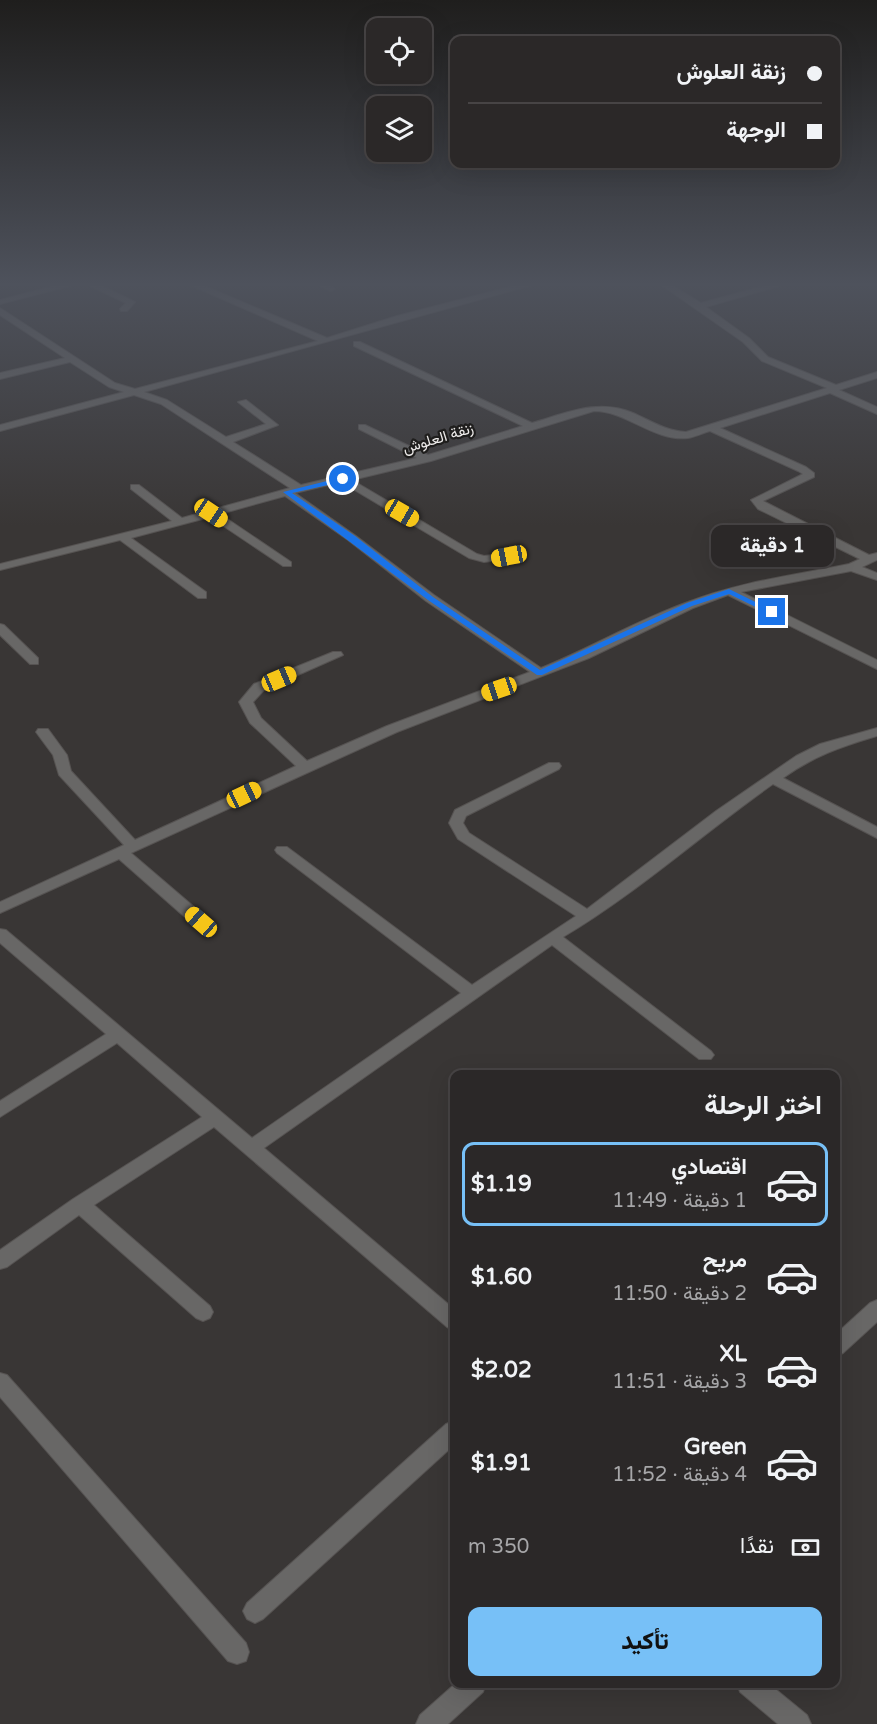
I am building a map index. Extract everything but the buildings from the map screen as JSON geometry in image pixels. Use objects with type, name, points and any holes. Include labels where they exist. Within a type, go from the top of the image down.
[{"type":"street","points":[[0,376],[48,364]]},
{"type":"street","points":[[79,364],[112,385],[164,402],[225,441],[293,490],[430,598],[540,673]]},
{"type":"street","points":[[0,428],[241,364]]},
{"type":"street","points":[[400,364],[530,426]]},
{"type":"street","points":[[778,364],[877,411]]},
{"type":"street","name":"زنقة العلوش","points":[[5,566],[180,522],[293,490],[427,459],[530,426],[603,407],[621,410],[669,434],[687,435],[877,375]]},
{"type":"street","points":[[225,441],[273,425],[243,402]]},
{"type":"street","points":[[362,427],[427,459]]},
{"type":"street","points":[[712,428],[802,469],[810,475],[756,500],[762,507],[873,558]]},
{"type":"street","points":[[343,479],[473,556],[483,559],[509,556]]},
{"type":"street","points":[[135,487],[180,522]]},
{"type":"street","points":[[211,513],[287,564]]},
{"type":"street","points":[[123,537],[202,595]]},
{"type":"street","points":[[0,554],[5,566]]},
{"type":"street","points":[[0,908],[305,767],[402,725],[540,673],[689,605],[729,591],[852,567],[873,558]]},
{"type":"street","points":[[852,567],[877,578]]},
{"type":"street","points":[[729,591],[877,665]]},
{"type":"street","points":[[0,628],[34,662]]},
{"type":"street","points":[[305,767],[255,720],[246,702],[259,687],[337,655]]},
{"type":"street","points":[[43,732],[60,755],[64,772],[127,849],[201,922]]},
{"type":"street","points":[[251,1148],[552,937],[587,916],[772,778],[814,751],[877,732]]},
{"type":"street","points":[[554,766],[460,813],[456,823],[463,836],[587,916]]},
{"type":"street","points":[[772,778],[877,833]]},
{"type":"street","points":[[282,849],[472,993]]},
{"type":"street","points":[[0,934],[450,1319]]},
{"type":"street","points":[[552,937],[705,1055]]},
{"type":"street","points":[[0,1110],[117,1035]]},
{"type":"street","points":[[0,1261],[80,1204],[214,1118]]},
{"type":"street","points":[[80,1204],[203,1312]]},
{"type":"street","points":[[840,1343],[877,1308]]},
{"type":"street","points":[[0,1382],[237,1652]]},
{"type":"street","points":[[255,1611],[450,1435]]},
{"type":"street","points":[[429,1724],[469,1688]]},
{"type":"street","points":[[755,1688],[798,1724]]},
{"type":"route","points":[[343,479],[286,492],[352,538],[430,598],[540,673],[585,655],[689,605],[729,591],[772,612]]}]
